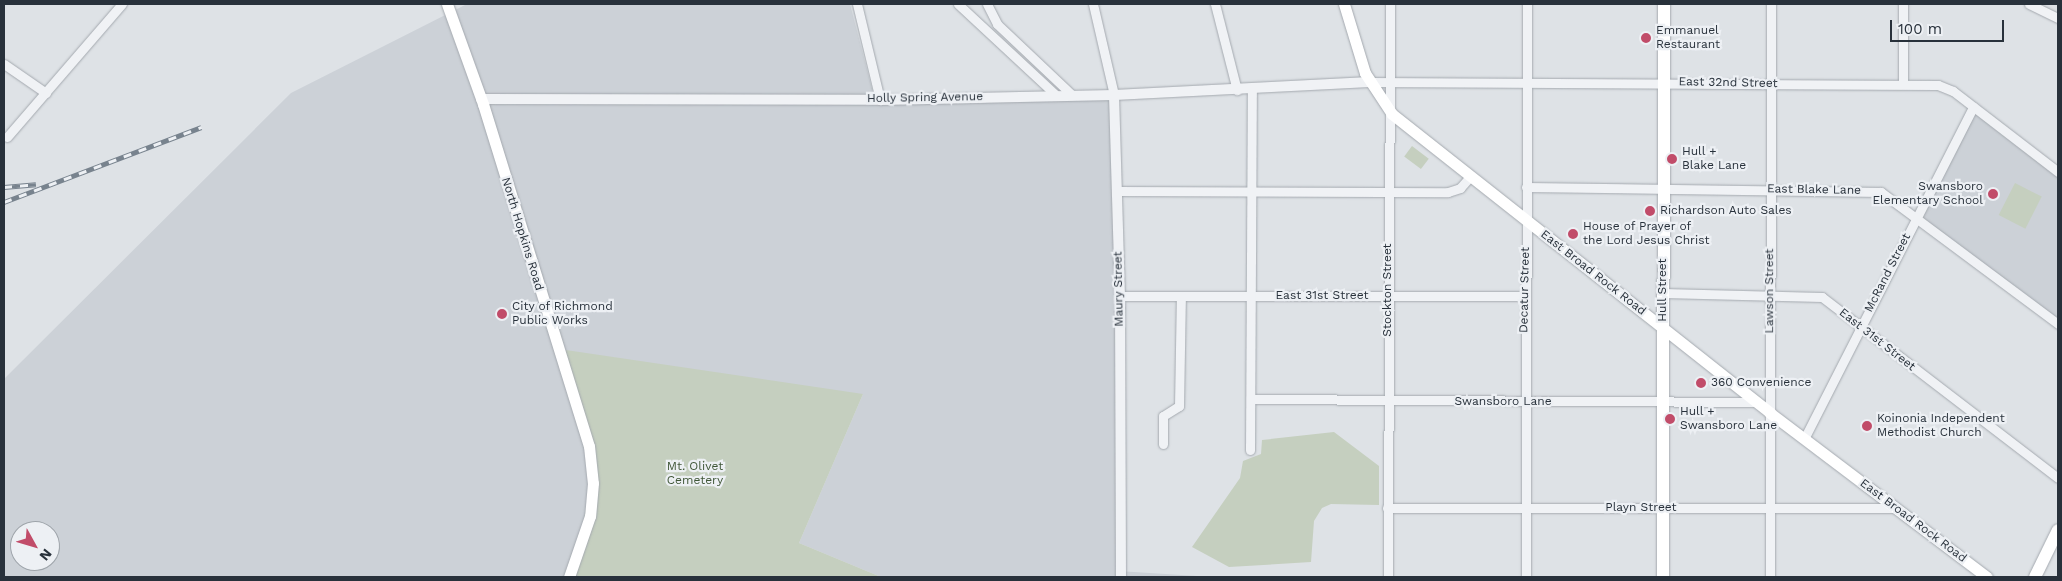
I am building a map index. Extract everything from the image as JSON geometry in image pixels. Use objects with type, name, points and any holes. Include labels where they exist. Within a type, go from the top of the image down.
[{"type":"main road","name":"North Hopkins Road","points":[[446,4],[481,99],[589,446],[593,484],[590,516],[569,577]]},
{"type":"main road","name":"East Broad Rock Road","points":[[1344,4],[1370,82],[1392,114],[1770,413],[1987,577]]},
{"type":"main road","name":"Hull Street","points":[[1663,577],[1664,4]]},
{"type":"main road","points":[[2034,577],[2058,530]]},
{"type":"street","points":[[7,137],[122,4]]},
{"type":"street","points":[[857,4],[880,100]]},
{"type":"street","points":[[958,4],[1056,95]]},
{"type":"street","points":[[987,4],[997,24],[1072,95]]},
{"type":"street","name":"Maury Street","points":[[1093,4],[1114,95],[1120,296],[1121,577]]},
{"type":"street","points":[[1215,4],[1237,90]]},
{"type":"street","name":"Stockton Street","points":[[1388,577],[1387,297],[1388,191],[1392,114],[1390,4]]},
{"type":"street","name":"Decatur Street","points":[[1526,577],[1524,296],[1527,4]]},
{"type":"street","name":"Lawson Street","points":[[1770,577],[1771,4]]},
{"type":"street","points":[[1903,4],[1903,84]]},
{"type":"street","points":[[2028,4],[2058,18]]},
{"type":"street","points":[[4,64],[46,93]]},
{"type":"street","name":"Holly Spring Avenue","points":[[481,99],[880,100],[1252,90],[1370,82]]},
{"type":"street","name":"East 32nd Street","points":[[1370,82],[1903,84],[1943,86],[2058,172]]},
{"type":"street","points":[[1250,450],[1252,90]]},
{"type":"street","name":"McRand Street","points":[[1804,439],[1973,107]]},
{"type":"street","points":[[1118,191],[1448,192],[1460,188],[1470,177]]},
{"type":"street","name":"East Blake Lane","points":[[1526,187],[1881,192],[1917,216],[2058,324]]},
{"type":"street","name":"East 31st Street","points":[[1663,294],[1770,294],[1822,297],[2058,478]]},
{"type":"street","name":"East 31st Street","points":[[1120,296],[1524,296]]},
{"type":"street","points":[[1163,444],[1163,416],[1179,406],[1181,296]]},
{"type":"street","name":"Swansboro Lane","points":[[1251,399],[1387,402],[1756,402]]},
{"type":"street","name":"Playn Street","points":[[1387,508],[1894,508]]},
{"type":"shaded area","points":[[467,4],[850,4],[875,100],[1114,93],[1118,571],[1213,577],[881,577],[799,543],[863,394],[578,411],[591,480],[586,517],[567,577],[4,577],[4,379],[291,93]]},
{"type":"shaded area","name":"Swansboro Elementary School","points":[[1972,106],[2058,172],[2058,324],[1917,216]]},
{"type":"green space","points":[[1412,146],[1429,159],[1421,169],[1404,156]]},
{"type":"green space","points":[[2015,183],[2042,197],[2025,229],[1999,215]]},
{"type":"green space","name":"Mt. Olivet Cemetery","points":[[559,349],[863,394],[799,543],[881,577],[567,577],[578,552],[591,480],[586,445]]},
{"type":"green space","points":[[1334,432],[1379,466],[1379,505],[1331,504],[1322,508],[1314,521],[1311,562],[1229,567],[1192,547],[1240,478],[1243,461],[1261,454],[1262,440]]},
{"type":"railway","points":[[4,202],[201,127]]},
{"type":"railway","points":[[4,187],[36,184]]},
{"type":"place","name":"Emmanuel Restaurant","points":[[1646,38]]},
{"type":"place","name":"Hull + Blake Lane","points":[[1672,159]]},
{"type":"place","name":"Swansboro Elementary School","points":[[1993,194]]},
{"type":"place","name":"Richardson Auto Sales","points":[[1650,211]]},
{"type":"place","name":"House of Prayer of the Lord Jesus Christ","points":[[1573,234]]},
{"type":"place","name":"City of Richmond Public Works","points":[[502,314]]},
{"type":"place","name":"360 Convenience","points":[[1701,383]]},
{"type":"place","name":"Hull + Swansboro Lane","points":[[1670,419]]},
{"type":"place","name":"Koinonia Independent Methodist Church","points":[[1867,426]]}]
